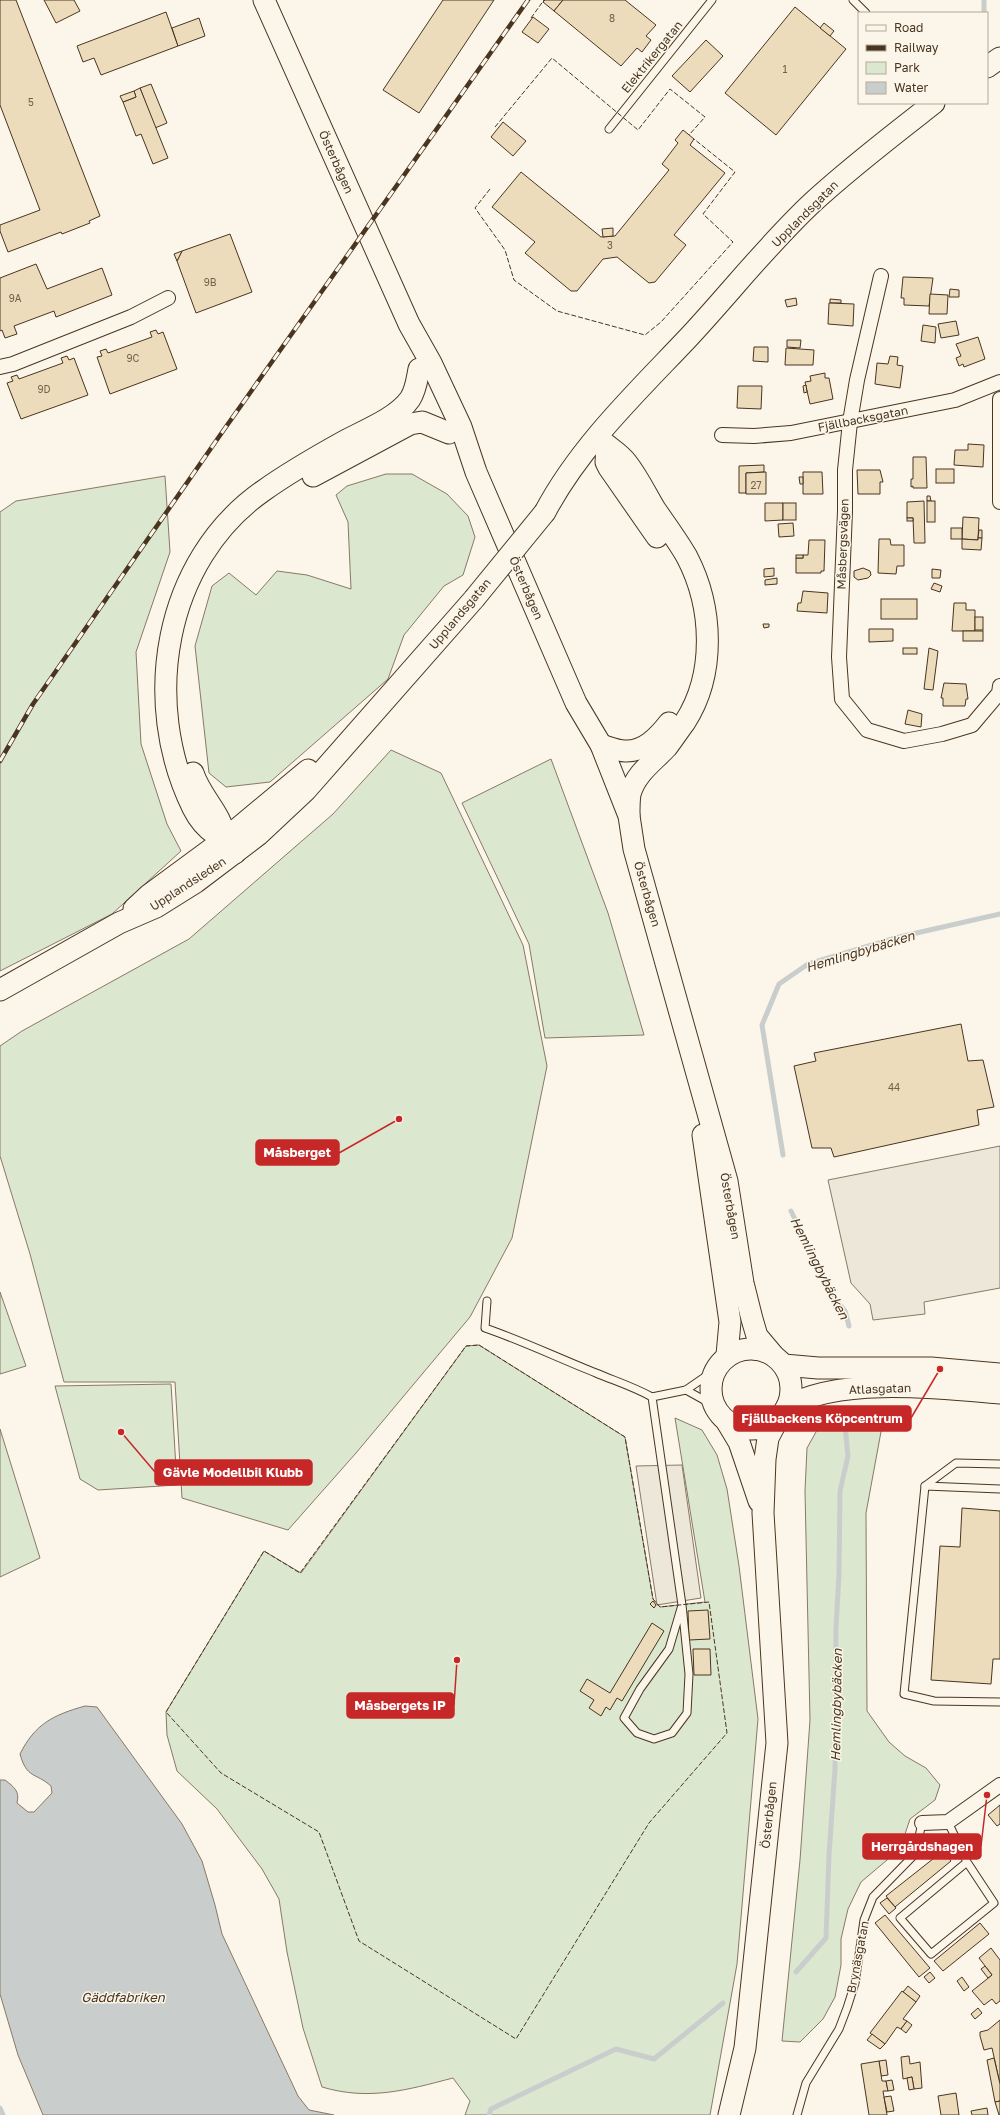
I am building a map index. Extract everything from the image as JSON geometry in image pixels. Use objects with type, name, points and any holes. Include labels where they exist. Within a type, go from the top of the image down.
[{"type":"main road","name":"Österbågen","points":[[264,0],[409,324],[431,363],[461,427],[476,472],[576,703],[601,745],[629,816],[634,849],[693,1054],[727,1181],[743,1283],[752,1319],[757,1336],[779,1360]]},
{"type":"main road","points":[[988,66],[1000,58]]},
{"type":"main road","name":"Upplandsgatan","points":[[230,846],[374,715],[474,599],[545,512],[562,497],[658,367],[688,338],[812,203],[869,154],[933,104]]},
{"type":"main road","name":"Österbågen","points":[[409,324],[419,369],[449,433],[476,472]]},
{"type":"main road","points":[[230,846],[210,830],[193,808],[179,769],[166,719],[166,664],[174,625],[187,585],[201,559],[218,534],[239,511],[268,488],[340,444],[400,410],[411,398],[419,369]]},
{"type":"main road","points":[[230,846],[221,819],[204,797],[194,775],[179,715],[177,692],[178,666],[188,616],[210,565],[247,521],[270,502],[346,457],[410,424],[422,422],[449,433]]},
{"type":"main road","points":[[601,745],[625,752],[647,745],[657,738],[675,715],[688,686],[693,662],[695,635],[692,609],[685,584],[675,562],[612,473],[606,462],[602,442]]},
{"type":"main road","points":[[602,442],[627,462],[686,557],[697,580],[704,606],[708,635],[706,663],[699,691],[686,721],[667,746],[644,768],[636,780],[630,794],[629,816]]},
{"type":"main road","name":"Österbågen","points":[[576,703],[589,750],[618,821],[634,849]]},
{"type":"main road","name":"Upplandsleden","points":[[0,990],[119,923],[148,895],[230,846]]},
{"type":"main road","name":"Österbågen","points":[[693,1054],[730,1322],[721,1363]]},
{"type":"main road","points":[[745,1348],[760,1349],[779,1360],[790,1378],[791,1393],[783,1413],[766,1426],[751,1429],[738,1427],[723,1417],[712,1401],[710,1389],[721,1363],[745,1348]]},
{"type":"main road","name":"Atlasgatan","points":[[779,1360],[818,1368],[931,1368],[1000,1374]]},
{"type":"main road","name":"Atlasgatan","points":[[783,1413],[801,1399],[823,1393],[869,1388],[942,1388],[1000,1394]]},
{"type":"main road","name":"Österbågen","points":[[729,2115],[745,2048],[777,1743],[763,1513],[764,1459],[768,1438],[783,1413]]},
{"type":"main road","name":"Österbågen","points":[[723,1417],[739,1442],[763,1513]]},
{"type":"street","name":"Måsbergsvägen","points":[[881,276],[850,422],[845,470],[845,511],[839,657],[842,698],[868,730],[904,741],[942,734],[972,726],[999,693],[1000,686]]},
{"type":"street","points":[[0,367],[13,364],[131,317],[168,298]]},
{"type":"street","name":"Fjällbacksgatan","points":[[722,436],[754,436],[791,433],[850,422],[955,400],[1000,382]]},
{"type":"street","points":[[1000,399],[1000,502]]},
{"type":"street","points":[[948,1822],[1000,1785]]},
{"type":"street","name":"Brynäsgatan","points":[[922,1823],[948,1822]]},
{"type":"lane","name":"Elektrikergatan","points":[[609,129],[712,0]]},
{"type":"lane","points":[[853,0],[865,12]]},
{"type":"lane","points":[[487,1301],[485,1328],[521,1340],[595,1373],[632,1386],[652,1397],[664,1396],[686,1390],[721,1363]]},
{"type":"lane","points":[[686,1390],[704,1400],[723,1417]]},
{"type":"lane","points":[[652,1397],[682,1604],[689,1674],[687,1713],[672,1732],[654,1739],[637,1733],[624,1718],[640,1689],[669,1649],[682,1604]]},
{"type":"lane","points":[[1000,1464],[956,1463],[925,1486],[904,1694],[934,1701],[1000,1702]]},
{"type":"lane","points":[[925,1486],[1000,1490]]},
{"type":"lane","points":[[948,1822],[967,1862],[994,1903],[931,1954],[900,1918],[967,1862]]},
{"type":"lane","name":"Brynäsgatan","points":[[797,2115],[806,2083],[839,2029],[847,2008],[855,1983],[864,1920],[874,1896],[915,1854],[922,1823]]},
{"type":"green space","points":[[386,474],[412,474],[447,494],[468,516],[475,537],[463,575],[444,586],[404,635],[388,679],[270,782],[226,787],[209,773],[195,646],[212,586],[229,573],[256,595],[277,571],[307,575],[351,589],[348,522],[336,495],[347,486]]},
{"type":"green space","points":[[165,476],[170,552],[136,652],[141,744],[167,824],[181,851],[112,914],[0,971],[0,512],[16,501]]},
{"type":"green space","points":[[391,750],[441,773],[523,945],[547,1066],[512,1238],[470,1317],[356,1453],[288,1530],[182,1498],[175,1382],[64,1382],[30,1254],[0,1156],[0,1046],[22,1031],[189,939],[333,814]]},
{"type":"green space","points":[[551,759],[608,913],[644,1035],[545,1038],[529,944],[462,803]]},
{"type":"green space","points":[[0,1292],[26,1366],[0,1374]]},
{"type":"green space","points":[[479,1345],[625,1437],[653,1599],[660,1607],[705,1602],[675,1418],[702,1430],[717,1455],[727,1489],[739,1566],[758,1719],[737,1964],[710,2115],[465,2115],[470,2101],[453,2078],[404,2090],[388,2092],[356,2093],[322,2087],[303,2028],[287,1952],[279,1899],[262,1869],[217,1809],[177,1771],[167,1735],[166,1712],[264,1551],[301,1573],[466,1346]]},
{"type":"green space","points":[[171,1384],[177,1485],[98,1490],[80,1479],[55,1386]]},
{"type":"green space","points":[[885,1410],[866,1513],[867,1711],[889,1742],[905,1756],[926,1768],[940,1785],[935,1800],[910,1819],[900,1849],[861,1882],[848,1909],[841,1939],[841,1965],[835,1997],[823,2019],[800,2042],[782,2041],[800,1860],[810,1720],[805,1491],[807,1448],[821,1423],[837,1416]]},
{"type":"green space","points":[[0,1429],[40,1558],[0,1577]]},
{"type":"shaded area","points":[[1000,1146],[1000,1288],[924,1302],[925,1314],[873,1320],[870,1304],[851,1283],[828,1180]]},
{"type":"shaded area","points":[[682,1465],[701,1598],[657,1605],[636,1466]]},
{"type":"water","name":"Gäddfabriken","points":[[85,1706],[97,1707],[182,1824],[202,1861],[222,1934],[298,2096],[309,2110],[334,2115],[43,2115],[18,2055],[0,1994],[0,1780],[5,1780],[16,1790],[18,1795],[17,1803],[28,1812],[34,1812],[52,1793],[51,1786],[32,1774],[26,1768],[20,1754],[32,1735],[46,1722],[63,1713]]},
{"type":"building","points":[[0,0],[16,0],[100,216],[89,221],[90,223],[62,234],[61,232],[8,252],[0,231],[0,225],[40,210],[0,105]]},
{"type":"building","points":[[44,0],[74,0],[80,11],[56,23]]},
{"type":"building","points":[[443,0],[494,0],[419,113],[383,90]]},
{"type":"building","points":[[545,0],[563,0],[554,11],[543,2]]},
{"type":"building","points":[[563,0],[625,0],[656,25],[646,36],[651,40],[642,52],[637,48],[621,66],[554,11]]},
{"type":"building","points":[[795,7],[846,49],[776,135],[725,93]]},
{"type":"building","points":[[166,12],[178,46],[101,75],[94,58],[83,62],[77,46]]},
{"type":"building","points":[[533,17],[549,29],[538,43],[522,32]]},
{"type":"building","points":[[199,18],[205,36],[178,46],[172,28]]},
{"type":"building","points":[[824,23],[834,31],[830,36],[820,28]]},
{"type":"building","points":[[706,40],[723,56],[690,92],[672,76]]},
{"type":"building","points":[[151,84],[167,123],[155,128],[140,88]]},
{"type":"building","points":[[140,88],[168,158],[153,164],[141,134],[136,136],[123,102],[136,97],[134,91]]},
{"type":"building","points":[[134,91],[136,97],[123,102],[120,96]]},
{"type":"building","points":[[503,122],[526,141],[513,156],[491,137]]},
{"type":"building","points":[[683,130],[694,139],[690,145],[725,173],[674,235],[686,245],[655,282],[649,283],[617,257],[603,259],[577,291],[571,291],[525,253],[535,242],[492,207],[521,172],[601,237],[615,236],[669,170],[662,164],[678,143],[675,140]]},
{"type":"building","points":[[613,228],[613,236],[603,237],[602,229]]},
{"type":"building","points":[[230,234],[252,292],[196,313],[177,261],[182,251]]},
{"type":"building","points":[[182,251],[177,261],[174,254]]},
{"type":"building","points":[[36,264],[47,289],[102,268],[112,295],[56,317],[54,311],[14,326],[17,334],[5,338],[2,330],[0,331],[0,278]]},
{"type":"building","points":[[903,277],[933,278],[929,306],[904,305],[904,298],[901,298]]},
{"type":"building","points":[[950,289],[959,290],[959,297],[949,297]]},
{"type":"building","points":[[930,294],[948,295],[947,314],[929,314]]},
{"type":"building","points":[[796,298],[797,305],[787,307],[785,300]]},
{"type":"building","points":[[830,299],[841,300],[841,303],[830,303]]},
{"type":"building","points":[[829,303],[854,304],[853,326],[828,324]]},
{"type":"building","points":[[956,321],[959,335],[941,338],[938,324]]},
{"type":"building","points":[[923,325],[936,327],[935,343],[921,341]]},
{"type":"building","points":[[156,330],[158,334],[163,332],[177,369],[110,394],[97,357],[102,356],[100,351],[106,349],[108,353],[152,337],[150,332]]},
{"type":"building","points":[[978,337],[985,359],[964,367],[963,364],[959,366],[956,358],[961,356],[956,344]]},
{"type":"building","points":[[787,340],[801,340],[800,348],[787,347]]},
{"type":"building","points":[[754,347],[768,347],[768,362],[753,361]]},
{"type":"building","points":[[786,348],[814,350],[813,365],[785,365]]},
{"type":"building","points":[[67,356],[69,360],[74,358],[88,395],[21,419],[7,383],[13,381],[11,377],[17,375],[19,379],[63,363],[61,358]]},
{"type":"building","points":[[890,356],[898,357],[897,365],[903,366],[900,388],[875,384],[877,363],[888,364]]},
{"type":"building","points":[[825,373],[825,378],[829,378],[833,399],[810,404],[805,382],[811,381],[810,376]]},
{"type":"building","points":[[806,385],[807,392],[804,393],[803,386]]},
{"type":"building","points":[[738,386],[762,386],[761,409],[737,408]]},
{"type":"building","points":[[968,444],[984,445],[983,467],[954,465],[955,450],[968,450]]},
{"type":"building","points":[[913,457],[926,457],[927,488],[911,487],[911,479],[913,479]]},
{"type":"building","points":[[764,465],[764,472],[746,473],[746,493],[739,493],[739,466]]},
{"type":"building","points":[[936,469],[954,469],[954,483],[936,483]]},
{"type":"building","points":[[857,470],[880,470],[883,482],[880,482],[880,494],[858,494]]},
{"type":"building","points":[[766,472],[766,494],[746,494],[746,473]]},
{"type":"building","points":[[803,472],[822,472],[823,494],[803,494]]},
{"type":"building","points":[[799,477],[803,477],[803,484],[800,484]]},
{"type":"building","points":[[927,496],[930,496],[931,501],[927,501]]},
{"type":"building","points":[[924,501],[925,543],[914,543],[913,518],[907,518],[907,502]]},
{"type":"building","points":[[927,501],[935,501],[935,522],[927,522]]},
{"type":"building","points":[[765,503],[783,503],[783,520],[765,521]]},
{"type":"building","points":[[783,503],[796,503],[796,520],[783,520]]},
{"type":"building","points":[[963,517],[979,518],[978,540],[962,539]]},
{"type":"building","points":[[907,518],[913,518],[913,521],[907,521]]},
{"type":"building","points":[[793,523],[794,536],[779,537],[778,524]]},
{"type":"building","points":[[951,528],[962,528],[962,539],[951,539]]},
{"type":"building","points":[[979,530],[982,530],[982,538],[978,538]]},
{"type":"building","points":[[978,538],[982,538],[981,550],[962,549],[962,539],[978,540]]},
{"type":"building","points":[[879,539],[890,539],[891,545],[904,545],[904,566],[897,566],[896,574],[878,573]]},
{"type":"building","points":[[809,540],[825,540],[824,571],[821,571],[821,573],[796,573],[796,558],[803,558],[803,555],[808,555]]},
{"type":"building","points":[[796,555],[803,555],[803,558],[796,558]]},
{"type":"building","points":[[774,568],[774,576],[764,577],[764,569]]},
{"type":"building","points":[[863,568],[870,571],[871,575],[868,578],[858,580],[854,577],[854,571]]},
{"type":"building","points":[[932,569],[941,570],[940,578],[932,578]]},
{"type":"building","points":[[777,578],[777,584],[765,585],[765,580]]},
{"type":"building","points":[[934,583],[942,586],[940,592],[931,589]]},
{"type":"building","points":[[803,591],[828,593],[827,613],[797,611],[798,603],[801,603]]},
{"type":"building","points":[[881,599],[917,599],[917,619],[881,619]]},
{"type":"building","points":[[954,603],[966,603],[966,610],[975,610],[975,631],[952,631]]},
{"type":"building","points":[[975,617],[983,617],[983,630],[975,630]]},
{"type":"building","points":[[763,624],[769,624],[769,627],[764,628]]},
{"type":"building","points":[[869,629],[893,629],[893,641],[869,642]]},
{"type":"building","points":[[963,631],[983,631],[983,641],[963,641]]},
{"type":"building","points":[[903,648],[917,648],[917,654],[903,654]]},
{"type":"building","points":[[929,648],[938,651],[933,690],[924,689]]},
{"type":"building","points":[[944,683],[966,684],[968,699],[966,699],[965,706],[943,706],[943,698],[941,698]]},
{"type":"building","points":[[908,710],[922,714],[921,727],[905,724]]},
{"type":"building","points":[[961,1024],[968,1061],[983,1060],[994,1107],[977,1110],[979,1125],[834,1157],[831,1148],[812,1148],[794,1066],[816,1061],[814,1053]]},
{"type":"building","points":[[962,1508],[1000,1511],[1000,1659],[993,1659],[991,1684],[931,1680],[940,1546],[960,1547]]},
{"type":"building","points":[[653,1601],[656,1605],[654,1608],[650,1604]]},
{"type":"building","points":[[708,1610],[710,1639],[689,1640],[688,1611]]},
{"type":"building","points":[[652,1623],[664,1631],[622,1701],[617,1698],[610,1710],[606,1707],[601,1716],[589,1708],[594,1700],[580,1691],[587,1679],[610,1693]]},
{"type":"building","points":[[693,1649],[710,1649],[711,1675],[694,1675]]},
{"type":"building","points":[[1000,1805],[1000,1824],[997,1826],[988,1815]]},
{"type":"building","points":[[943,1851],[951,1861],[895,1907],[886,1896]]},
{"type":"building","points":[[887,1898],[896,1908],[889,1914],[880,1903]]},
{"type":"building","points":[[885,1915],[930,1968],[919,1977],[875,1923]]},
{"type":"building","points":[[980,1923],[989,1934],[943,1971],[934,1961]]},
{"type":"building","points":[[991,1948],[1000,1960],[1000,2001],[996,2004],[992,1999],[984,2005],[972,1991],[992,1975],[979,1958]]},
{"type":"building","points":[[985,1966],[992,1975],[988,1978],[981,1969]]},
{"type":"building","points":[[930,1972],[935,1978],[929,1983],[924,1977]]},
{"type":"building","points":[[962,1977],[969,1987],[964,1991],[957,1981]]},
{"type":"building","points":[[908,1986],[920,1996],[916,2002],[903,1992]]},
{"type":"building","points":[[902,1991],[916,2002],[903,2019],[907,2021],[901,2029],[897,2027],[885,2044],[870,2033]]},
{"type":"building","points":[[978,2008],[982,2013],[975,2019],[971,2014]]},
{"type":"building","points":[[1000,2020],[1000,2084],[992,2048],[984,2050],[980,2032],[988,2030]]},
{"type":"building","points":[[907,2021],[912,2025],[906,2033],[901,2029]]},
{"type":"building","points":[[872,2034],[885,2044],[880,2049],[867,2040]]},
{"type":"building","points":[[909,2056],[910,2064],[920,2062],[922,2088],[914,2089],[912,2077],[903,2079],[901,2057]]},
{"type":"building","points":[[994,2058],[1000,2084],[1000,2101],[995,2102],[987,2060]]},
{"type":"building","points":[[886,2060],[888,2075],[881,2076],[879,2061]]},
{"type":"building","points":[[879,2061],[882,2081],[886,2081],[888,2091],[883,2091],[887,2115],[869,2115],[861,2064]]},
{"type":"building","points":[[912,2077],[914,2089],[909,2090],[907,2078]]},
{"type":"building","points":[[892,2080],[894,2090],[888,2091],[886,2081]]},
{"type":"building","points":[[956,2093],[959,2115],[941,2115],[938,2096]]},
{"type":"building","points":[[891,2096],[894,2111],[887,2112],[884,2097]]},
{"type":"building","points":[[1000,2101],[1000,2115],[999,2115],[995,2102]]},
{"type":"building","points":[[987,2108],[988,2115],[972,2115],[971,2111]]},
{"type":"waterway","name":"Hemlingbybäcken","points":[[984,0],[984,12]]},
{"type":"waterway","name":"Hemlingbybäcken","points":[[783,1155],[762,1025],[779,984],[808,964],[899,937],[1000,914]]},
{"type":"waterway","name":"Hemlingbybäcken","points":[[791,1211],[830,1292],[845,1311],[849,1326]]},
{"type":"waterway","name":"Hemlingbybäcken","points":[[796,1972],[826,1938],[829,1855],[835,1769],[836,1628],[839,1574],[840,1491],[848,1456],[845,1426]]},
{"type":"waterway","name":"Hemlingbybäcken","points":[[489,2115],[491,2109],[616,2049],[654,2059],[723,2003]]},
{"type":"waterway","points":[[0,2108],[3,2115]]},
{"type":"railway","points":[[0,761],[33,704],[223,431],[528,0]]},
{"type":"fence","points":[[531,18],[544,0]]},
{"type":"fence","points":[[495,127],[552,58],[638,130],[670,89],[705,117],[689,135]]},
{"type":"fence","points":[[490,189],[475,208],[505,250],[514,280],[557,311],[645,335],[661,322],[733,242],[703,214],[735,172],[694,139]]},
{"type":"fence","points":[[479,1345],[625,1437],[653,1599],[660,1607],[709,1602],[727,1733],[649,1823],[516,2039],[359,1941],[319,1832],[221,1773],[166,1712],[264,1551],[300,1573],[466,1346],[479,1345]]},
{"type":"place","name":"Måsberget","points":[[399,1119]]},
{"type":"place","name":"Fjällbackens Köpcentrum","points":[[940,1369]]},
{"type":"place","name":"Gävle Modellbil Klubb","points":[[121,1432]]},
{"type":"place","name":"Måsbergets IP","points":[[457,1660]]},
{"type":"place","name":"Herrgårdshagen","points":[[987,1795]]}]
